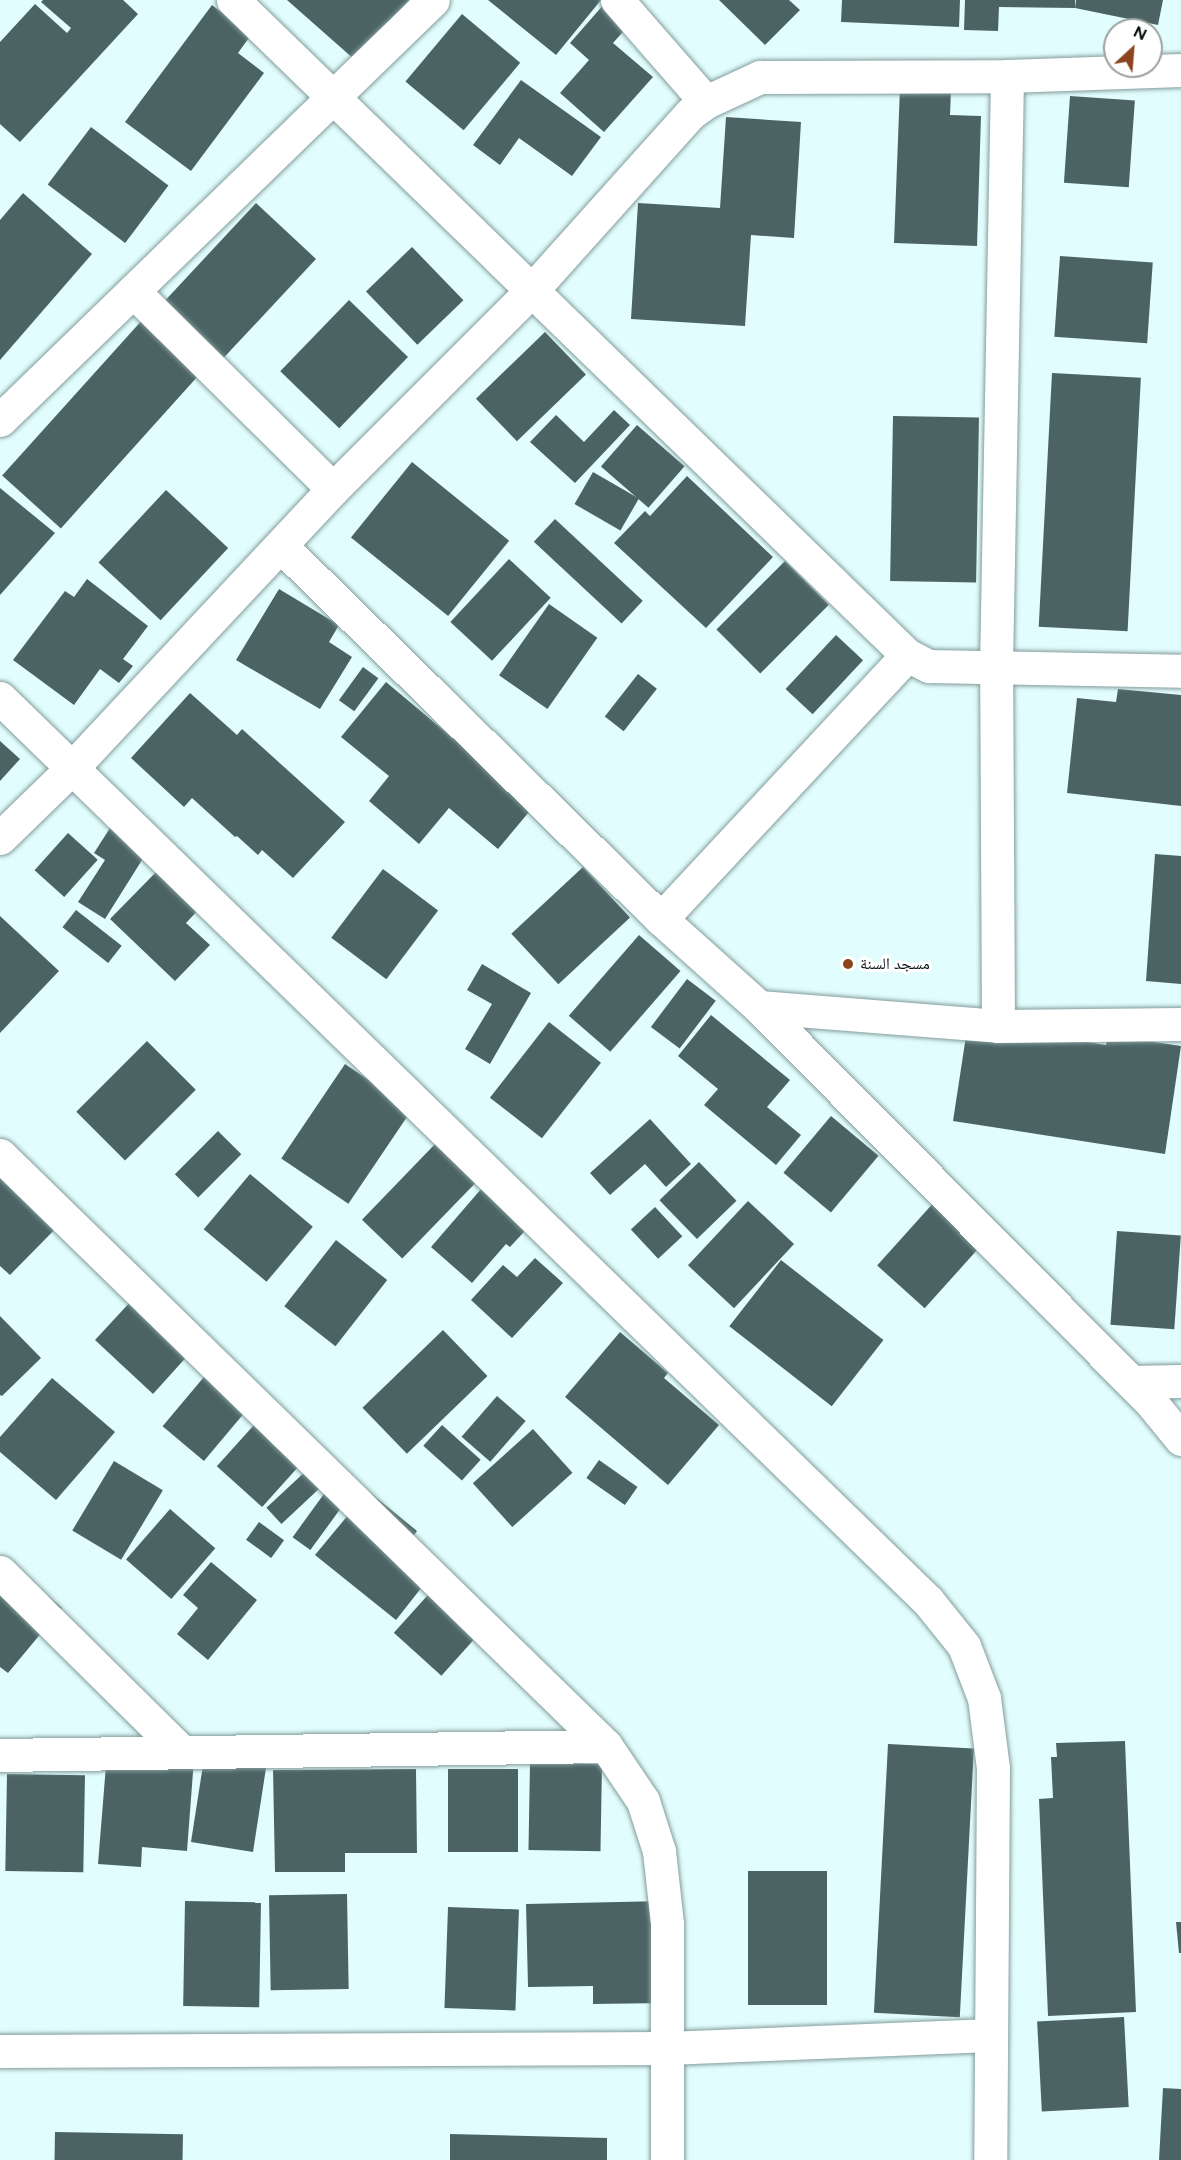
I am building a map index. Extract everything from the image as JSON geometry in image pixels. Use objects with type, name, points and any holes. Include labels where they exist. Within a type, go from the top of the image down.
[{"type":"street","points":[[233,0],[907,655],[929,666],[1181,671]]},
{"type":"street","points":[[0,420],[433,0]]},
{"type":"street","points":[[616,0],[706,102]]},
{"type":"street","points":[[0,838],[71,769],[333,489],[532,290],[691,113],[706,102],[760,77],[1007,76],[1181,70]]},
{"type":"street","points":[[998,1026],[996,668],[1007,76]]},
{"type":"street","points":[[133,291],[333,489]]},
{"type":"street","points":[[281,546],[661,919],[759,1007],[1131,1382],[1181,1440]]},
{"type":"street","points":[[661,919],[907,655]]},
{"type":"street","points":[[0,699],[928,1601],[963,1646],[984,1698],[993,1768],[990,2160]]},
{"type":"street","points":[[759,1007],[998,1026],[1181,1024]]},
{"type":"street","points":[[0,1155],[606,1746],[643,1801],[659,1851],[668,1924],[667,2160]]},
{"type":"street","points":[[1131,1382],[1181,1382]]},
{"type":"street","points":[[0,1572],[182,1752]]},
{"type":"street","points":[[0,1755],[606,1746]]},
{"type":"street","points":[[0,2051],[668,2048],[991,2035]]},
{"type":"building","points":[[43,0],[123,0],[138,14],[20,142],[0,124],[0,42],[35,4],[67,33],[71,28],[41,2]]},
{"type":"building","points":[[287,0],[409,0],[355,60]]},
{"type":"building","points":[[488,0],[601,0],[556,55]]},
{"type":"building","points":[[719,0],[789,0],[800,10],[765,45]]},
{"type":"building","points":[[842,0],[960,0],[959,27],[841,22]]},
{"type":"building","points":[[965,0],[1075,0],[1075,8],[999,7],[998,31],[964,30]]},
{"type":"building","points":[[1076,0],[1163,0],[1159,18],[1124,18],[1075,8]]},
{"type":"building","points":[[605,3],[630,24],[613,43],[653,77],[604,132],[560,93],[589,60],[570,43]]},
{"type":"building","points":[[212,5],[251,35],[238,53],[264,73],[191,171],[125,122]]},
{"type":"building","points":[[462,14],[520,63],[464,130],[405,81]]},
{"type":"building","points":[[521,80],[601,137],[572,176],[519,138],[500,165],[473,145]]},
{"type":"building","points":[[900,87],[951,90],[950,115],[981,116],[977,246],[894,243]]},
{"type":"building","points":[[1070,96],[1135,101],[1129,187],[1064,183]]},
{"type":"building","points":[[726,117],[801,122],[794,238],[751,235],[745,326],[631,319],[638,203],[720,208]]},
{"type":"building","points":[[91,127],[168,185],[125,243],[48,185]]},
{"type":"building","points":[[23,193],[92,254],[0,360],[0,220]]},
{"type":"building","points":[[256,203],[316,259],[222,360],[162,304]]},
{"type":"building","points":[[412,247],[463,300],[417,345],[366,291]]},
{"type":"building","points":[[1060,256],[1153,262],[1147,343],[1054,337]]},
{"type":"building","points":[[349,300],[408,357],[339,428],[280,371]]},
{"type":"building","points":[[144,318],[203,371],[61,528],[2,476]]},
{"type":"building","points":[[545,332],[586,374],[517,441],[476,399]]},
{"type":"building","points":[[1052,373],[1141,378],[1128,631],[1039,627]]},
{"type":"building","points":[[614,410],[630,425],[575,483],[530,442],[556,415],[584,442]]},
{"type":"building","points":[[893,416],[979,418],[976,582],[890,581]]},
{"type":"building","points":[[637,425],[685,466],[648,508],[601,467]]},
{"type":"building","points":[[412,462],[509,541],[448,616],[351,537]]},
{"type":"building","points":[[593,472],[639,498],[620,531],[574,504]]},
{"type":"building","points":[[687,476],[773,557],[706,628],[614,543],[645,511],[650,516]]},
{"type":"building","points":[[0,488],[55,533],[0,595]]},
{"type":"building","points":[[166,490],[228,548],[161,620],[98,562]]},
{"type":"building","points":[[555,519],[643,601],[622,624],[534,542]]},
{"type":"building","points":[[509,559],[551,598],[492,661],[450,622]]},
{"type":"building","points":[[785,561],[829,605],[760,673],[716,630]]},
{"type":"building","points":[[87,579],[148,626],[123,659],[133,666],[119,683],[100,669],[74,705],[13,660],[65,591],[74,597]]},
{"type":"building","points":[[279,589],[339,625],[329,642],[352,657],[320,709],[236,660]]},
{"type":"building","points":[[549,604],[597,638],[547,709],[499,675]]},
{"type":"building","points":[[836,635],[863,660],[813,714],[786,689]]},
{"type":"building","points":[[363,667],[378,678],[354,711],[339,700]]},
{"type":"building","points":[[638,674],[657,689],[624,731],[605,717]]},
{"type":"building","points":[[386,682],[534,806],[498,849],[449,808],[419,844],[369,801],[389,776],[341,737]]},
{"type":"building","points":[[1118,689],[1181,695],[1181,806],[1067,793],[1077,698],[1116,702]]},
{"type":"building","points":[[190,693],[237,735],[242,729],[345,822],[293,878],[262,850],[258,855],[237,836],[235,837],[192,798],[184,807],[131,758]]},
{"type":"building","points":[[0,741],[20,759],[0,781]]},
{"type":"building","points":[[110,828],[147,852],[105,919],[78,902],[105,860],[94,853]]},
{"type":"building","points":[[68,833],[98,860],[64,897],[35,870]]},
{"type":"building","points":[[1155,854],[1181,856],[1181,984],[1146,981]]},
{"type":"building","points":[[161,867],[202,906],[186,923],[210,945],[175,981],[110,919]]},
{"type":"building","points":[[583,867],[630,917],[558,984],[511,934]]},
{"type":"building","points":[[383,869],[438,911],[386,979],[331,938]]},
{"type":"building","points":[[76,910],[122,946],[108,963],[62,927]]},
{"type":"building","points":[[0,916],[59,971],[0,1033]]},
{"type":"building","points":[[639,935],[681,971],[610,1052],[569,1016]]},
{"type":"building","points":[[482,964],[531,993],[490,1064],[465,1049],[492,1004],[467,990]]},
{"type":"building","points":[[687,979],[716,1001],[680,1049],[651,1027]]},
{"type":"building","points":[[711,1015],[790,1080],[767,1107],[801,1135],[776,1165],[704,1105],[718,1089],[678,1056]]},
{"type":"building","points":[[549,1022],[601,1063],[542,1138],[490,1098]]},
{"type":"building","points":[[968,1023],[1106,1045],[1108,1035],[1181,1046],[1165,1154],[953,1121]]},
{"type":"building","points":[[147,1041],[196,1090],[125,1161],[76,1112]]},
{"type":"building","points":[[345,1064],[412,1109],[348,1204],[281,1159]]},
{"type":"building","points":[[831,1116],[878,1156],[831,1213],[783,1173]]},
{"type":"building","points":[[650,1119],[691,1164],[666,1187],[645,1164],[610,1195],[590,1173]]},
{"type":"building","points":[[218,1131],[241,1154],[198,1197],[175,1174]]},
{"type":"building","points":[[437,1142],[477,1181],[402,1259],[362,1220]]},
{"type":"building","points":[[699,1162],[737,1201],[697,1239],[659,1200]]},
{"type":"building","points":[[250,1174],[313,1227],[267,1282],[204,1229]]},
{"type":"building","points":[[0,1175],[68,1216],[10,1275],[0,1266]]},
{"type":"building","points":[[488,1181],[534,1221],[510,1247],[506,1244],[472,1283],[431,1247]]},
{"type":"building","points":[[936,1200],[984,1243],[925,1308],[877,1265]]},
{"type":"building","points":[[748,1201],[794,1244],[734,1308],[688,1265]]},
{"type":"building","points":[[655,1207],[682,1236],[658,1259],[631,1230]]},
{"type":"building","points":[[1117,1231],[1181,1235],[1174,1329],[1110,1325]]},
{"type":"building","points":[[336,1240],[387,1280],[336,1346],[284,1306]]},
{"type":"building","points":[[535,1258],[563,1283],[512,1338],[471,1300],[503,1265],[517,1277]]},
{"type":"building","points":[[781,1260],[883,1340],[832,1406],[729,1326]]},
{"type":"building","points":[[145,1286],[190,1353],[153,1394],[95,1340]]},
{"type":"building","points":[[0,1316],[41,1358],[2,1396],[0,1395]]},
{"type":"building","points":[[443,1330],[487,1376],[407,1454],[362,1408]]},
{"type":"building","points":[[620,1332],[668,1373],[664,1378],[719,1425],[668,1485],[565,1397]]},
{"type":"building","points":[[214,1365],[255,1400],[204,1461],[163,1426]]},
{"type":"building","points":[[52,1378],[115,1432],[56,1500],[0,1452],[0,1437]]},
{"type":"building","points":[[497,1396],[526,1421],[490,1462],[462,1437]]},
{"type":"building","points":[[271,1406],[316,1447],[262,1507],[217,1466]]},
{"type":"building","points":[[442,1425],[481,1460],[462,1481],[423,1446]]},
{"type":"building","points":[[533,1429],[572,1473],[512,1527],[473,1483]]},
{"type":"building","points":[[322,1456],[337,1472],[281,1524],[266,1508]]},
{"type":"building","points":[[599,1460],[638,1487],[625,1505],[586,1478]]},
{"type":"building","points":[[114,1461],[163,1490],[121,1560],[72,1530]]},
{"type":"building","points":[[329,1487],[347,1500],[310,1550],[293,1537]]},
{"type":"building","points":[[368,1491],[417,1531],[403,1550],[433,1573],[396,1620],[315,1555]]},
{"type":"building","points":[[170,1509],[215,1548],[171,1599],[126,1560]]},
{"type":"building","points":[[259,1522],[284,1540],[271,1558],[246,1540]]},
{"type":"building","points":[[0,1556],[62,1608],[8,1673],[0,1667]]},
{"type":"building","points":[[211,1562],[257,1600],[208,1660],[177,1634],[198,1608],[183,1595]]},
{"type":"building","points":[[436,1586],[484,1629],[441,1676],[394,1633]]},
{"type":"building","points":[[1125,1741],[1136,2012],[1048,2016],[1039,1799],[1053,1798],[1051,1757],[1057,1757],[1056,1743]]},
{"type":"building","points":[[888,1744],[974,1749],[960,2017],[874,2013]]},
{"type":"building","points":[[107,1753],[194,1759],[187,1851],[142,1847],[141,1867],[98,1864]]},
{"type":"building","points":[[227,1761],[266,1768],[253,1852],[191,1842],[203,1765],[226,1769]]},
{"type":"building","points":[[530,1763],[602,1764],[600,1851],[528,1850]]},
{"type":"building","points":[[416,1769],[417,1853],[345,1853],[345,1872],[275,1872],[273,1770]]},
{"type":"building","points":[[448,1769],[518,1769],[518,1852],[448,1852]]},
{"type":"building","points":[[7,1774],[85,1775],[83,1872],[5,1871]]},
{"type":"building","points":[[748,1871],[827,1871],[827,2005],[748,2005]]},
{"type":"building","points":[[347,1894],[349,1989],[271,1990],[269,1895]]},
{"type":"building","points":[[185,1901],[261,1902],[259,2007],[183,2006]]},
{"type":"building","points":[[665,1901],[667,2003],[593,2004],[593,1986],[528,1987],[526,1904]]},
{"type":"building","points":[[448,1907],[519,1909],[515,2010],[444,2008]]},
{"type":"building","points":[[1176,1922],[1181,1922],[1181,1953],[1179,1953]]},
{"type":"building","points":[[1124,2017],[1129,2107],[1042,2111],[1037,2022]]},
{"type":"building","points":[[1163,2088],[1181,2089],[1181,2160],[1159,2160]]},
{"type":"building","points":[[55,2132],[183,2134],[183,2160],[55,2160]]},
{"type":"building","points":[[450,2134],[607,2138],[607,2160],[450,2160]]},
{"type":"place","name":"مسجد السنة","points":[[848,964]]}]
